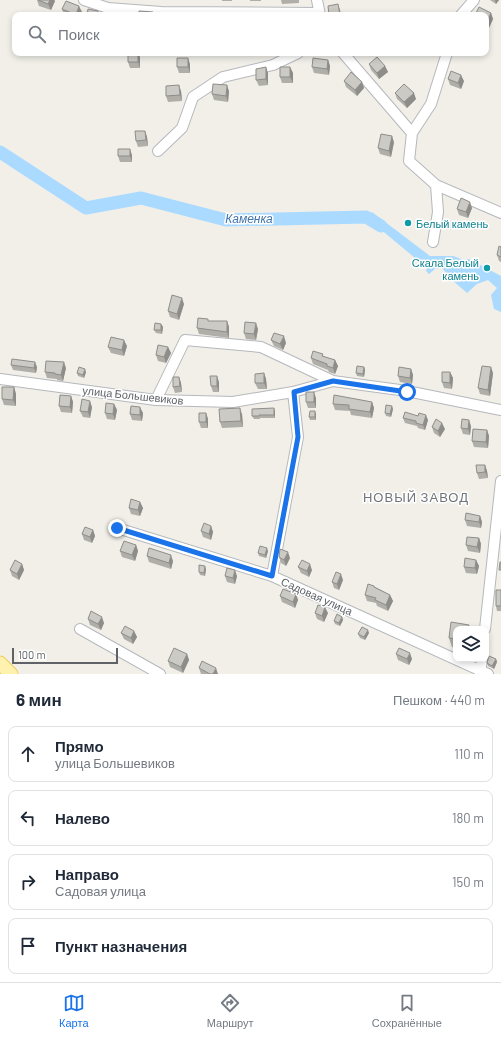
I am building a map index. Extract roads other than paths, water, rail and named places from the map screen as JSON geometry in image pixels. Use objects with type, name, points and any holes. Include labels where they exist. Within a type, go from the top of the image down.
[{"type":"main road","points":[[0,663],[11,674]]},
{"type":"street","points":[[84,0],[108,8],[161,12]]},
{"type":"street","points":[[317,0],[319,12]]},
{"type":"street","points":[[464,12],[474,0]]},
{"type":"street","points":[[158,151],[182,128],[193,97],[223,77],[273,65],[292,56]]},
{"type":"street","points":[[346,56],[412,133]]},
{"type":"street","points":[[446,56],[431,104],[412,133],[409,161],[436,185],[501,213]]},
{"type":"street","points":[[432,242],[438,212],[436,185]]},
{"type":"street","points":[[156,400],[185,340],[261,346],[333,381]]},
{"type":"street","name":"улица Большевиков","points":[[0,378],[156,400],[233,402],[294,392],[333,381],[407,392],[501,410]]},
{"type":"street","points":[[272,576],[298,437],[294,392]]},
{"type":"street","points":[[485,626],[501,481]]},
{"type":"street","name":"Садовая улица","points":[[117,528],[272,576],[483,673]]},
{"type":"street","points":[[80,629],[160,674]]},
{"type":"street","points":[[482,662],[483,673]]},
{"type":"water","points":[[372,212],[430,256],[453,256],[464,260],[469,259],[501,276],[501,312],[494,309],[491,295],[497,288],[488,280],[477,284],[467,293],[452,280],[442,268],[435,269],[429,274],[426,271],[427,268],[379,228],[366,224],[366,217]]},
{"type":"waterway","name":"Каменка","points":[[0,152],[86,208],[141,198],[226,220],[366,217],[381,226]]},
{"type":"place","name":"Белый камень","points":[[408,223]]},
{"type":"place","name":"Скала Белый камень","points":[[487,268]]},
{"type":"district","name":"НОВЫЙ ЗАВОД","points":[[416,497]]}]
